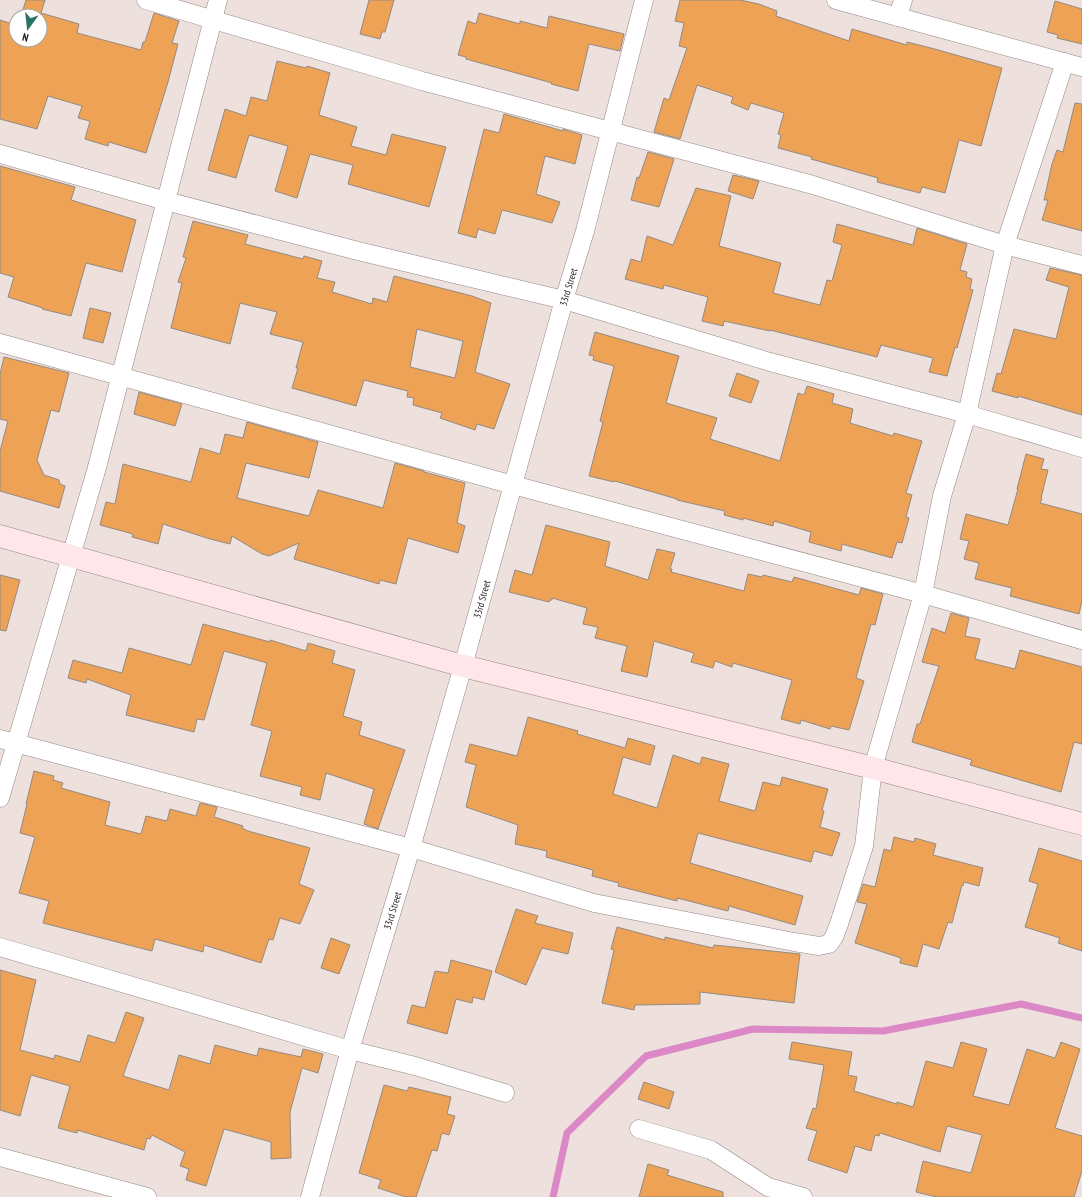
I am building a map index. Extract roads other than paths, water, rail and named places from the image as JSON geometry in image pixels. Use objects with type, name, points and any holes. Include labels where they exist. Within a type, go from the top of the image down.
[{"type":"street","points":[[146,0],[422,81],[813,185],[1005,245],[1082,265]]},
{"type":"street","points":[[0,798],[8,741],[71,557],[96,471],[218,0]]},
{"type":"street","name":"33rd Street","points":[[310,1197],[350,1050],[411,848],[463,666],[564,300],[585,230],[644,0]]},
{"type":"street","points":[[836,0],[901,8],[1082,67]]},
{"type":"street","points":[[8,741],[411,848],[594,903],[794,942],[818,946],[830,944],[834,937],[864,846],[873,768],[923,594],[942,496],[967,414],[1005,245],[1065,62]]},
{"type":"street","points":[[0,154],[166,201],[358,251],[564,300],[770,362],[967,414],[1082,448]]},
{"type":"street","points":[[0,343],[513,485],[923,594],[1082,640]]},
{"type":"street","points":[[0,536],[463,666],[873,768],[1082,824]]},
{"type":"street","points":[[0,947],[350,1050],[415,1066],[505,1093]]},
{"type":"street","points":[[639,1130],[711,1150],[766,1192],[803,1197]]},
{"type":"street","points":[[0,1158],[147,1197]]},
{"type":"waterway","points":[[553,1197],[567,1133],[646,1056],[753,1029],[883,1031],[1021,1004],[1082,1018]]}]
